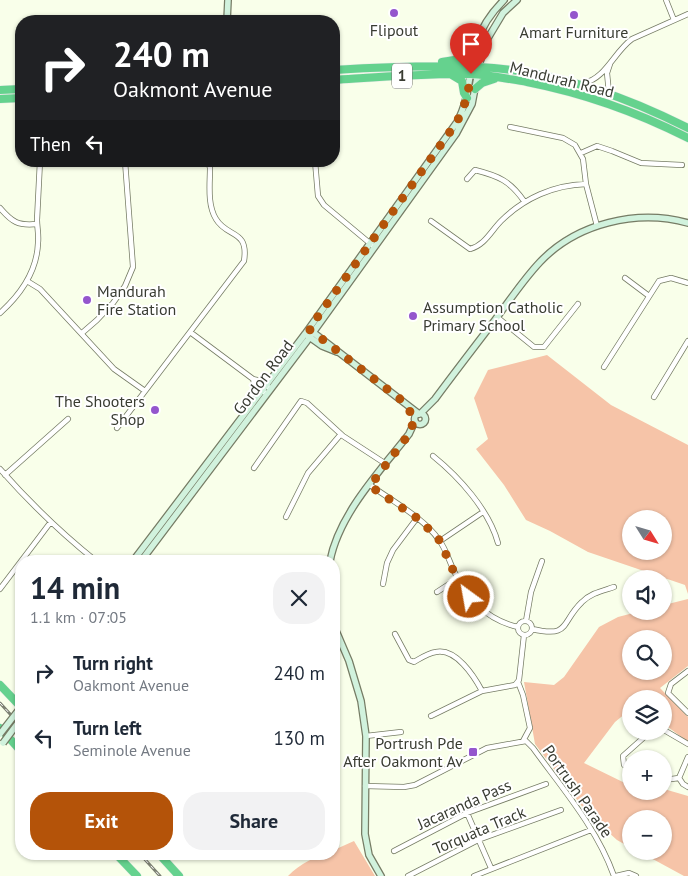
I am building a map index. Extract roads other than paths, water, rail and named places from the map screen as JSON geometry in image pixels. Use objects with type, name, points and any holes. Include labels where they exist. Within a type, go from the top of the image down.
[{"type":"highway","points":[[404,66],[416,62],[460,60],[470,56],[475,50]]},
{"type":"highway","name":"Mandurah Road","points":[[340,70],[404,66],[530,73],[580,84],[609,93],[661,114],[688,128]]},
{"type":"highway","name":"Mandurah Road","points":[[340,80],[475,71],[562,90],[604,102],[650,120],[688,138]]},
{"type":"highway","points":[[451,74],[462,81],[467,98]]},
{"type":"highway","points":[[476,90],[488,80],[500,77]]},
{"type":"highway","points":[[0,90],[15,89]]},
{"type":"highway","points":[[0,99],[15,98]]},
{"type":"highway","points":[[0,685],[15,701]]},
{"type":"highway","points":[[0,728],[15,744]]},
{"type":"highway","points":[[122,860],[137,876]]},
{"type":"highway","points":[[164,860],[179,876]]},
{"type":"main road","points":[[227,15],[228,0]]},
{"type":"main road","points":[[496,8],[499,0]]},
{"type":"main road","name":"Gordon Road","points":[[145,555],[468,114],[476,90],[475,50],[482,30],[496,8],[504,0]]},
{"type":"main road","name":"Gordon Road","points":[[440,150],[457,122],[488,38],[496,23],[517,0]]},
{"type":"main road","points":[[331,555],[343,524],[409,434],[419,417],[435,399],[541,261],[562,244],[597,226],[644,217],[662,217],[688,223]]},
{"type":"main road","points":[[309,333],[322,346],[339,353],[400,399],[425,423],[409,434]]},
{"type":"main road","name":"Gordon Road","points":[[138,555],[267,390]]},
{"type":"main road","points":[[340,641],[362,701],[366,736],[365,834],[367,849],[373,865],[381,876]]},
{"type":"main road","points":[[0,734],[15,715]]},
{"type":"main road","points":[[0,747],[15,727]]},
{"type":"street","points":[[507,9],[510,0]]},
{"type":"street","points":[[666,0],[674,20]]},
{"type":"street","points":[[580,84],[593,81],[599,76],[612,58],[632,39],[688,14]]},
{"type":"street","points":[[609,93],[607,73],[612,58]]},
{"type":"street","points":[[510,127],[563,138],[576,145],[583,159],[586,184],[597,226]]},
{"type":"street","points":[[581,153],[597,146],[641,164],[682,165]]},
{"type":"street","points":[[0,313],[15,298],[27,281],[34,263],[38,244],[40,167]]},
{"type":"street","points":[[82,332],[113,303],[125,286],[133,267],[125,167]]},
{"type":"street","points":[[117,428],[244,261],[246,250],[242,240],[216,220],[212,209],[210,167]]},
{"type":"street","points":[[316,167],[318,196],[324,205],[373,245]]},
{"type":"street","points":[[467,179],[475,170],[503,179],[517,191],[524,201]]},
{"type":"street","points":[[431,221],[470,248],[479,246],[501,221],[524,201],[550,190],[573,184],[586,184]]},
{"type":"street","points":[[0,208],[11,221],[25,225],[37,224]]},
{"type":"street","points":[[625,278],[649,296]]},
{"type":"street","points":[[604,367],[659,281],[670,278],[688,283]]},
{"type":"street","points":[[27,281],[40,289],[82,332],[114,369],[145,391]]},
{"type":"street","points":[[497,317],[534,347],[544,347],[578,304]]},
{"type":"street","points":[[190,332],[253,379],[254,384],[267,390]]},
{"type":"street","points":[[654,397],[688,341]]},
{"type":"street","points":[[254,468],[301,401],[307,403],[340,434],[386,464]]},
{"type":"street","points":[[5,475],[68,419]]},
{"type":"street","points":[[286,517],[308,473],[340,434]]},
{"type":"street","points":[[434,456],[454,473],[471,493],[495,530],[498,542]]},
{"type":"street","points":[[0,469],[50,523],[89,555]]},
{"type":"street","points":[[370,486],[417,518],[440,541],[457,579],[469,597],[484,612],[501,622],[518,627]]},
{"type":"street","points":[[440,541],[483,512]]},
{"type":"street","points":[[383,584],[387,563],[393,550],[417,518]]},
{"type":"street","points":[[26,555],[50,523]]},
{"type":"street","points":[[526,621],[531,592],[542,561]]},
{"type":"street","points":[[0,589],[15,569]]},
{"type":"street","points":[[437,592],[457,579]]},
{"type":"street","points":[[532,629],[555,632],[569,622],[582,602],[592,594],[614,587]]},
{"type":"street","points":[[518,627],[521,622],[526,621]]},
{"type":"street","points":[[526,621],[531,624],[532,629]]},
{"type":"street","points":[[518,627],[519,632],[524,635]]},
{"type":"street","points":[[524,635],[529,634],[532,629]]},
{"type":"street","points":[[395,634],[409,660],[414,662],[437,651],[446,652],[467,668],[482,691]]},
{"type":"street","points":[[431,716],[482,691],[516,685],[520,680],[524,635]]},
{"type":"street","points":[[688,671],[671,684],[668,693],[688,713]]},
{"type":"street","points":[[518,682],[523,695],[530,728],[523,741]]},
{"type":"street","points":[[366,736],[401,732]]},
{"type":"street","points":[[672,735],[688,744]]},
{"type":"street","points":[[630,750],[641,740]]},
{"type":"street","name":"Portrush Parade","points":[[365,786],[404,787],[415,785],[487,748],[523,741],[528,742],[592,830],[615,876]]},
{"type":"street","points":[[679,778],[688,757]]},
{"type":"street","points":[[672,779],[679,778]]},
{"type":"street","points":[[679,778],[688,787]]},
{"type":"street","name":"Jacaranda Pass","points":[[394,850],[467,813],[546,784]]},
{"type":"street","name":"Torquata Track","points":[[408,876],[478,840],[561,810]]},
{"type":"street","points":[[467,813],[491,868]]},
{"type":"street","points":[[474,876],[592,830]]},
{"type":"street","points":[[615,876],[624,873],[636,876]]},
{"type":"railway","points":[[0,703],[15,719]]},
{"type":"railway","points":[[145,860],[160,876]]},
{"type":"place","name":"Flipout","points":[[394,13]]},
{"type":"place","name":"Amart Furniture","points":[[574,15]]},
{"type":"place","name":"Mandurah Fire Station","points":[[87,300]]},
{"type":"place","name":"Assumption Catholic Primary School","points":[[413,316]]},
{"type":"place","name":"The Shooters Shop","points":[[155,410]]},
{"type":"place","name":"Portrush Pde After Oakmont Av","points":[[473,752]]}]
